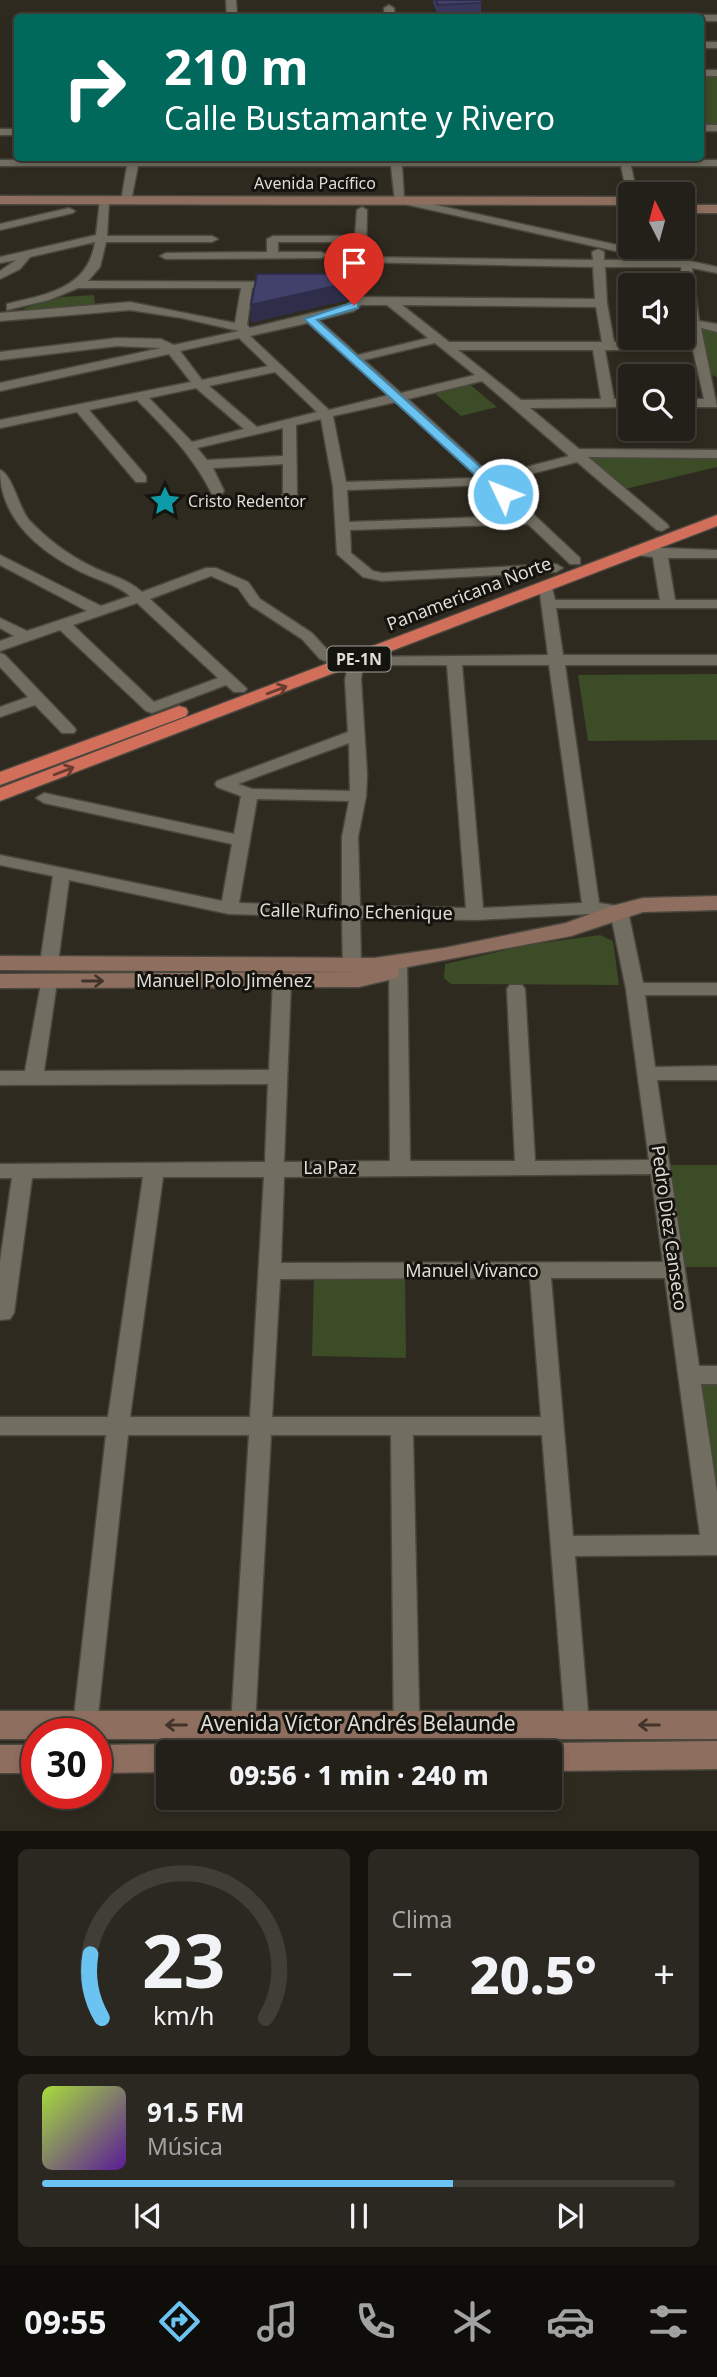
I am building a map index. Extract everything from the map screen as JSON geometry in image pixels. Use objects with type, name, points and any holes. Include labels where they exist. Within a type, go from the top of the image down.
[{"type":"highway","name":"Panamericana Norte","points":[[0,779],[233,684],[325,656],[717,507]]},
{"type":"highway","name":"Panamericana Norte","points":[[0,795],[356,660],[547,595],[634,551],[717,520]]},
{"type":"street","points":[[0,163],[89,161]]},
{"type":"street","points":[[127,201],[133,161]]},
{"type":"street","points":[[306,161],[397,161],[399,201],[717,270]]},
{"type":"street","points":[[624,161],[629,182]]},
{"type":"street","points":[[655,161],[717,163]]},
{"type":"street","name":"Avenida Pacífico","points":[[0,201],[103,206],[362,210],[618,209]]},
{"type":"street","name":"Avenida Pacífico","points":[[0,211],[69,211],[127,201],[618,201]]},
{"type":"street","points":[[695,201],[717,201]]},
{"type":"street","points":[[74,285],[87,277],[94,267],[101,238],[103,206]]},
{"type":"street","points":[[695,209],[717,209]]},
{"type":"street","points":[[358,301],[362,210]]},
{"type":"street","points":[[0,227],[69,211]]},
{"type":"street","points":[[0,260],[101,238],[212,239]]},
{"type":"street","points":[[164,270],[169,239]]},
{"type":"street","points":[[272,256],[273,239],[360,239]]},
{"type":"street","points":[[320,272],[321,239]]},
{"type":"street","points":[[597,243],[608,403]]},
{"type":"street","points":[[0,276],[16,267],[26,254]]},
{"type":"street","points":[[0,310],[74,285],[272,256],[358,284]]},
{"type":"street","points":[[359,260],[686,263]]},
{"type":"street","points":[[686,263],[687,273]]},
{"type":"street","points":[[164,270],[247,284],[285,284]]},
{"type":"street","points":[[243,331],[247,284]]},
{"type":"street","points":[[0,387],[243,331],[310,319],[350,308],[358,301],[601,303]]},
{"type":"street","points":[[390,301],[518,404],[662,527]]},
{"type":"street","points":[[0,317],[130,306],[174,312],[243,331],[326,414],[340,486],[344,554],[368,574],[396,576],[556,568]]},
{"type":"street","points":[[310,319],[575,561]]},
{"type":"street","points":[[695,323],[717,328]]},
{"type":"street","points":[[695,328],[712,384],[714,403],[695,403]]},
{"type":"street","points":[[0,356],[153,341],[172,349],[199,384],[254,431]]},
{"type":"street","points":[[355,359],[442,342],[699,346]]},
{"type":"street","points":[[0,424],[278,368]]},
{"type":"street","points":[[186,447],[484,377]]},
{"type":"street","points":[[140,396],[205,464],[217,482],[217,491]]},
{"type":"street","points":[[518,404],[618,403]]},
{"type":"street","points":[[80,408],[141,479]]},
{"type":"street","points":[[282,502],[290,495],[290,422]]},
{"type":"street","points":[[340,486],[464,484],[488,481],[576,455],[717,453]]},
{"type":"street","points":[[205,464],[292,460]]},
{"type":"street","points":[[0,474],[17,514],[38,538],[84,568],[116,580],[140,598],[233,684]]},
{"type":"street","points":[[343,526],[531,520]]},
{"type":"street","points":[[634,551],[717,554]]},
{"type":"street","points":[[660,554],[668,604]]},
{"type":"street","points":[[0,559],[97,610]]},
{"type":"street","points":[[0,646],[97,610],[140,598],[211,570],[243,585],[255,602],[307,636],[325,656]]},
{"type":"street","points":[[591,908],[547,595],[668,604],[717,604]]},
{"type":"street","points":[[1,623],[25,636]]},
{"type":"street","points":[[62,623],[152,708],[233,684]]},
{"type":"street","points":[[0,658],[68,730]]},
{"type":"street","points":[[352,965],[349,912],[350,837],[358,796],[353,679],[356,660],[717,660]]},
{"type":"street","points":[[454,660],[475,914]]},
{"type":"street","points":[[0,712],[39,698]]},
{"type":"street","points":[[355,735],[223,783],[250,794],[358,796]]},
{"type":"street","points":[[229,908],[239,840],[250,794]]},
{"type":"street","points":[[44,798],[239,840]]},
{"type":"street","name":"Calle Rufino Echenique","points":[[0,860],[229,908],[475,914],[591,908],[619,911],[668,903],[717,903]]},
{"type":"street","points":[[33,1078],[62,872]]},
{"type":"street","name":"Manuel Polo Jiménez","points":[[0,964],[49,972],[282,981],[359,980],[398,966],[571,929],[619,911]]},
{"type":"street","name":"Pedro Diez Canseco","points":[[619,911],[635,989],[715,1545]]},
{"type":"street","points":[[398,966],[400,1168]]},
{"type":"street","name":"Manuel Polo Jiménez","points":[[0,981],[49,972],[398,966]]},
{"type":"street","points":[[243,1725],[258,1426],[270,1271],[282,981]]},
{"type":"street","points":[[516,989],[525,1167]]},
{"type":"street","points":[[635,989],[717,989]]},
{"type":"street","points":[[647,1074],[717,1073]]},
{"type":"street","points":[[0,1078],[278,1077]]},
{"type":"street","name":"La Paz","points":[[0,1171],[660,1167]]},
{"type":"street","points":[[86,1718],[118,1426],[153,1170]]},
{"type":"street","points":[[2,1313],[23,1171]]},
{"type":"street","name":"Manuel Vivanco","points":[[270,1271],[674,1270]]},
{"type":"street","points":[[540,1271],[578,1724]]},
{"type":"street","points":[[689,1375],[717,1375]]},
{"type":"street","points":[[0,1426],[554,1426]]},
{"type":"street","points":[[402,1426],[407,1738]]},
{"type":"street","points":[[565,1546],[715,1545]]},
{"type":"street","name":"Avenida Víctor Andrés Belaunde","points":[[112,1725],[243,1725],[407,1738],[578,1724],[717,1725]]},
{"type":"street","name":"Avenida Víctor Andrés Belaunde","points":[[0,1725],[21,1725]]},
{"type":"street","points":[[562,1757],[717,1755]]},
{"type":"street","points":[[112,1759],[156,1758]]},
{"type":"street","points":[[0,1759],[21,1759]]},
{"type":"green space","points":[[704,75],[717,75],[717,125],[704,125]]},
{"type":"green space","points":[[94,295],[95,306],[23,311],[25,308],[62,297]]},
{"type":"green space","points":[[707,328],[717,331],[717,377],[709,374],[700,331]]},
{"type":"green space","points":[[468,383],[497,407],[461,416],[432,391]]},
{"type":"green space","points":[[590,456],[717,457],[717,467],[625,489],[588,459]]},
{"type":"green space","points":[[717,674],[717,740],[588,741],[578,675]]},
{"type":"green space","points":[[600,935],[613,941],[619,985],[451,984],[444,978],[445,964],[528,945]]},
{"type":"green space","points":[[663,1165],[717,1165],[717,1267],[679,1267]]},
{"type":"green space","points":[[314,1271],[405,1271],[406,1358],[312,1356]]},
{"type":"green space","points":[[689,1375],[717,1375],[717,1545]]},
{"type":"building","points":[[436,0],[481,0],[481,3],[438,5]]},
{"type":"building","points":[[257,274],[338,274],[348,283],[251,305]]},
{"type":"place","name":"Cristo Redentor","points":[[165,501]]},
{"type":"route","points":[[354,305],[310,319],[503,494]]}]
